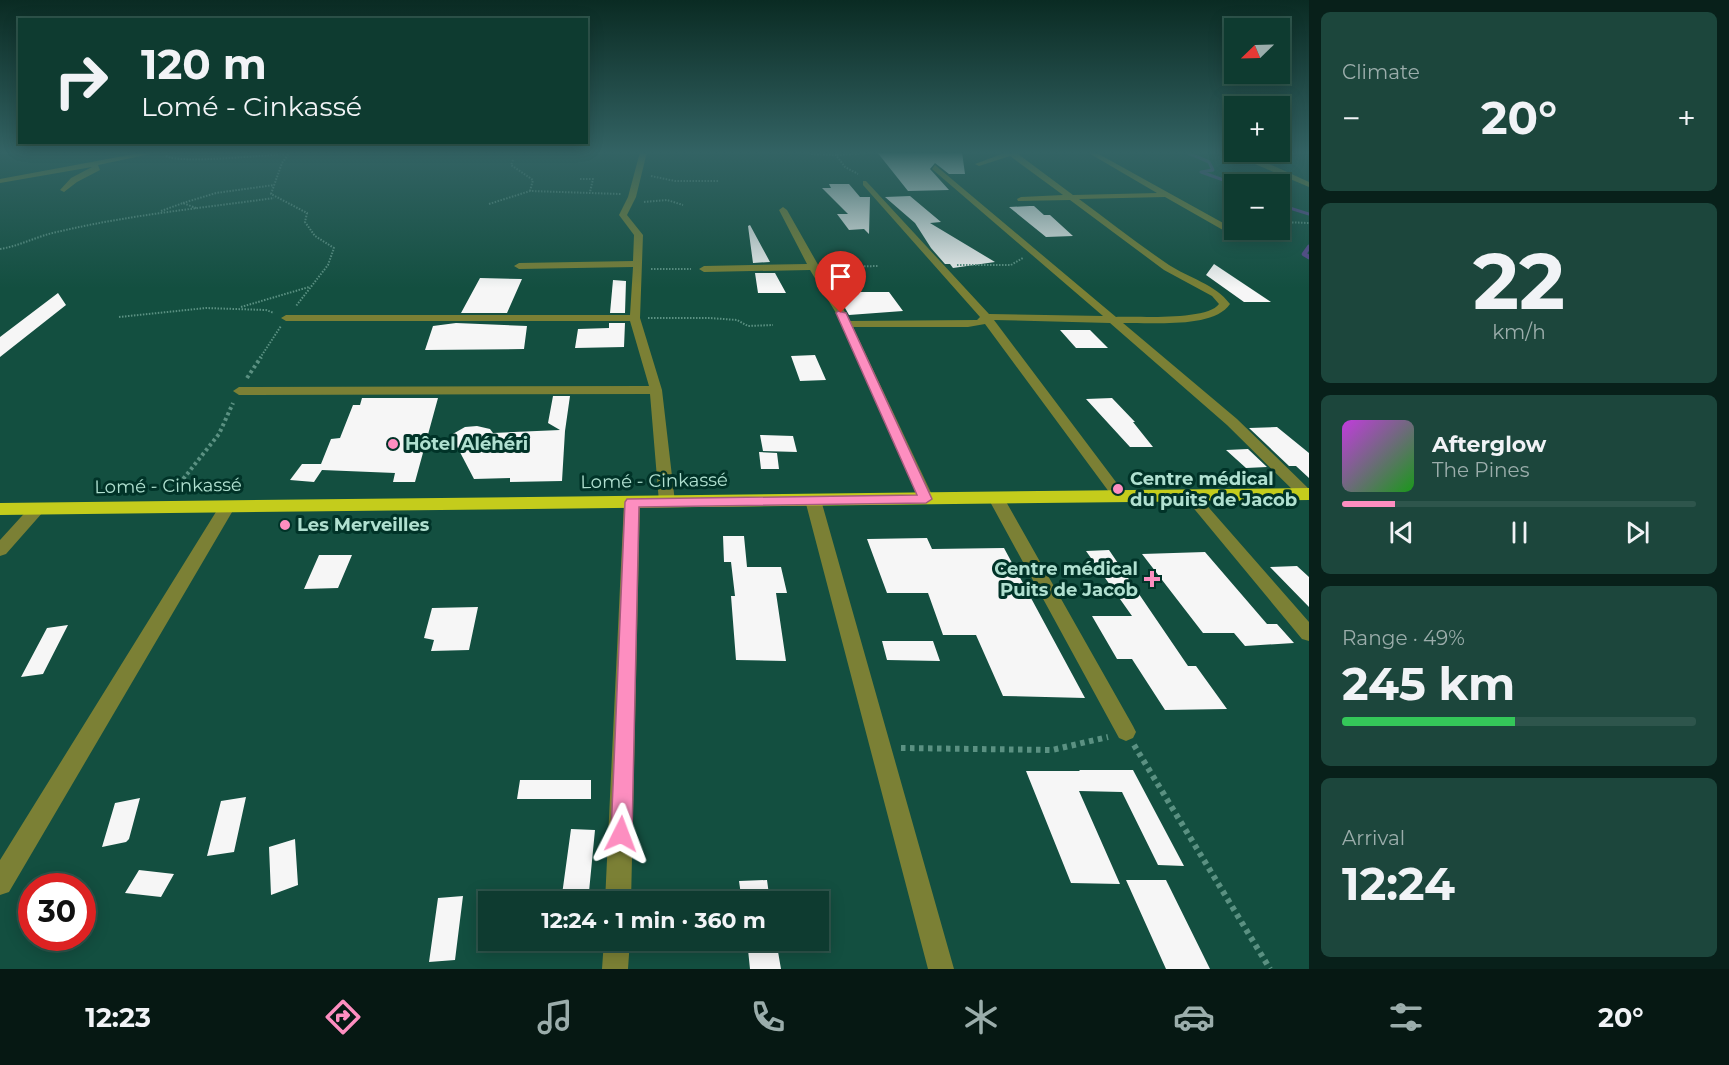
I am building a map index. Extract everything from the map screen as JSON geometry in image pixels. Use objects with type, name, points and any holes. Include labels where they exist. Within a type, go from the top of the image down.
[{"type":"highway","name":"Lomé - Cinkassé","points":[[0,509],[1307,494]]},
{"type":"street","points":[[631,197],[623,215],[639,235],[635,318],[656,390],[667,502]]},
{"type":"street","points":[[879,197],[986,317],[1120,497]]},
{"type":"street","points":[[970,197],[1232,422],[1307,494]]},
{"type":"street","points":[[1021,199],[1036,197]]},
{"type":"street","points":[[986,317],[1112,320],[1198,318],[1220,311],[1225,304],[1216,294],[1167,268],[1077,197]]},
{"type":"street","points":[[1174,197],[1224,227]]},
{"type":"street","points":[[783,210],[846,324],[926,499]]},
{"type":"street","points":[[519,266],[638,267]]},
{"type":"street","points":[[704,268],[813,267]]},
{"type":"street","points":[[846,324],[968,324],[981,323],[986,317]]},
{"type":"street","points":[[286,318],[635,318]]},
{"type":"street","points":[[239,391],[656,390]]},
{"type":"street","points":[[1191,496],[1309,634]]},
{"type":"street","points":[[996,498],[1126,732]]},
{"type":"street","points":[[813,500],[941,969]]},
{"type":"street","points":[[618,891],[632,502]]},
{"type":"street","points":[[0,884],[227,507]]},
{"type":"street","points":[[0,550],[37,509]]},
{"type":"street","points":[[615,969],[616,951]]},
{"type":"path","points":[[146,216],[198,197]]},
{"type":"path","points":[[489,204],[511,197]]},
{"type":"path","points":[[626,197],[636,203],[667,200],[683,205]]},
{"type":"path","points":[[0,249],[18,246],[55,232],[146,216],[275,198],[299,206],[307,213],[305,222],[315,236],[334,248],[328,265],[286,318],[239,391],[219,434],[160,507]]},
{"type":"path","points":[[183,203],[198,208]]},
{"type":"path","points":[[1290,222],[1309,223]]},
{"type":"path","points":[[939,265],[1011,265],[1034,252]]},
{"type":"path","points":[[813,267],[878,266]]},
{"type":"path","points":[[638,267],[704,268]]},
{"type":"path","points":[[235,309],[311,286]]},
{"type":"path","points":[[119,317],[206,308],[266,309],[286,318]]},
{"type":"path","points":[[635,318],[710,318],[737,320],[748,326],[773,325]]},
{"type":"path","points":[[879,748],[1052,750],[1126,732],[1270,969]]},
{"type":"building","points":[[831,197],[870,197],[869,234],[864,229],[849,230],[837,214],[848,214]]},
{"type":"building","points":[[885,197],[911,197],[941,222],[930,223],[995,262],[953,268],[950,264],[945,264],[931,248],[915,223]]},
{"type":"building","points":[[1034,206],[1044,215],[1050,215],[1073,236],[1046,237],[1009,207]]},
{"type":"building","points":[[750,225],[770,262],[753,263],[748,226]]},
{"type":"building","points":[[1214,264],[1271,302],[1244,302],[1206,275]]},
{"type":"building","points":[[755,273],[775,273],[786,293],[758,293]]},
{"type":"building","points":[[480,278],[522,279],[507,313],[461,313]]},
{"type":"building","points":[[613,280],[626,281],[625,313],[610,313]]},
{"type":"building","points":[[836,292],[889,292],[903,311],[849,315]]},
{"type":"building","points":[[58,293],[66,305],[0,357],[0,337]]},
{"type":"building","points":[[456,323],[527,326],[524,349],[425,350],[433,326]]},
{"type":"building","points":[[609,323],[625,323],[624,347],[575,348],[578,329],[609,328]]},
{"type":"building","points":[[1060,330],[1090,330],[1108,348],[1076,348]]},
{"type":"building","points":[[815,355],[826,380],[800,381],[791,356]]},
{"type":"building","points":[[553,396],[570,396],[562,481],[510,482],[510,478],[474,479],[451,435],[465,427],[477,426],[490,429],[493,433],[560,430],[548,423]]},
{"type":"building","points":[[362,398],[438,398],[415,482],[393,482],[395,473],[322,470],[314,482],[290,480],[302,464],[321,464],[331,439],[340,438],[353,405],[360,405]]},
{"type":"building","points":[[1112,398],[1135,422],[1133,422],[1153,447],[1130,447],[1086,399]]},
{"type":"building","points":[[1277,427],[1309,453],[1309,478],[1296,466],[1289,466],[1249,428]]},
{"type":"building","points":[[760,435],[793,436],[797,452],[763,451]]},
{"type":"building","points":[[1248,449],[1267,467],[1246,468],[1226,450]]},
{"type":"building","points":[[759,452],[777,453],[779,469],[761,469]]},
{"type":"building","points":[[723,536],[744,536],[747,567],[781,567],[787,593],[776,593],[786,661],[736,660],[731,596],[735,596],[731,562],[724,562]]},
{"type":"building","points":[[927,538],[932,549],[1004,548],[1085,698],[1003,696],[976,635],[943,635],[928,593],[887,593],[867,539]]},
{"type":"building","points":[[1109,550],[1188,666],[1196,666],[1227,709],[1165,710],[1132,659],[1117,659],[1092,616],[1132,616],[1086,551]]},
{"type":"building","points":[[1205,552],[1267,624],[1277,624],[1294,643],[1245,646],[1234,633],[1203,633],[1142,554]]},
{"type":"building","points":[[319,555],[352,555],[338,588],[304,589]]},
{"type":"building","points":[[1297,566],[1309,577],[1309,607],[1270,567]]},
{"type":"building","points":[[478,607],[469,650],[431,651],[434,640],[424,638],[432,608]]},
{"type":"building","points":[[68,625],[43,674],[21,677],[47,628]]},
{"type":"building","points":[[882,641],[933,641],[940,661],[887,660]]},
{"type":"building","points":[[1133,770],[1184,866],[1158,865],[1122,792],[1079,791],[1120,884],[1071,883],[1026,771]]},
{"type":"building","points":[[520,780],[591,780],[591,799],[517,799]]},
{"type":"building","points":[[246,797],[234,852],[207,856],[221,801]]},
{"type":"building","points":[[140,798],[129,839],[126,842],[102,847],[115,803]]},
{"type":"building","points":[[571,829],[595,830],[589,891],[563,891]]},
{"type":"building","points":[[295,839],[298,885],[271,895],[269,847]]},
{"type":"building","points":[[139,870],[174,874],[161,897],[125,893]]},
{"type":"building","points":[[767,880],[768,891],[740,891],[739,881]]},
{"type":"building","points":[[1126,880],[1166,880],[1210,969],[1166,969]]},
{"type":"building","points":[[463,896],[455,960],[429,962],[438,898]]},
{"type":"building","points":[[748,951],[778,951],[781,969],[750,969]]},
{"type":"waterway","points":[[1290,208],[1309,214]]},
{"type":"waterway","points":[[1309,247],[1304,254],[1309,257]]},
{"type":"place","name":"Hôtel Aléhéri","points":[[393,444]]},
{"type":"place","name":"Centre médical du puits de Jacob","points":[[1118,489]]},
{"type":"place","name":"Les Merveilles","points":[[285,525]]},
{"type":"place","name":"Centre médical Puits de Jacob","points":[[1152,579]]},
{"type":"route","points":[[621,834],[632,502],[926,499],[841,313]]}]
